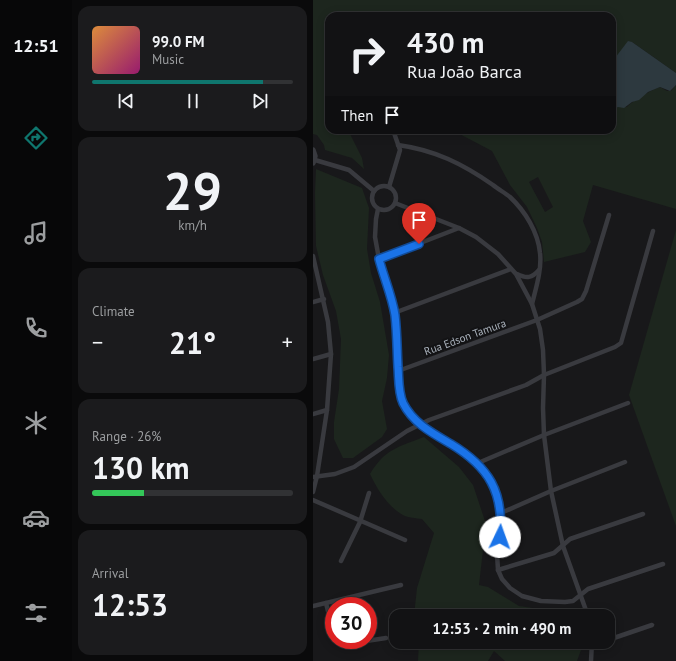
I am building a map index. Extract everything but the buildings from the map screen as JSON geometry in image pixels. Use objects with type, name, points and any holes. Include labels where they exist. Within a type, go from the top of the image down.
[{"type":"street","points":[[389,187],[400,150],[394,134]]},
{"type":"street","points":[[398,145],[412,147],[449,158],[510,197],[529,221],[536,234],[540,253],[539,270],[532,304]]},
{"type":"street","points":[[313,150],[314,162],[349,170],[374,191]]},
{"type":"street","points":[[379,187],[389,187],[394,192],[396,199],[395,203],[390,209],[378,209],[373,203],[372,199],[374,191],[379,187]]},
{"type":"street","points":[[395,203],[459,228],[476,237],[498,254],[516,274],[532,304],[540,330],[543,350],[544,435],[551,491],[563,546],[585,609]]},
{"type":"street","points":[[378,209],[375,237],[379,259],[395,313],[398,382],[403,402],[419,424],[453,445],[478,463],[485,472],[496,494],[501,513],[500,537],[497,554],[498,570],[502,579],[510,588],[522,596],[541,601],[565,602],[573,601],[588,589],[663,564]]},
{"type":"street","name":"Rua Edson Tamura","points":[[398,371],[537,320],[582,299],[586,291],[609,215]]},
{"type":"street","points":[[379,259],[459,228]]},
{"type":"street","points":[[315,476],[335,474],[355,466],[419,424],[526,385],[544,375],[615,347],[621,343],[653,231]]},
{"type":"street","points":[[313,256],[324,299],[331,354],[327,410],[313,492]]},
{"type":"street","points":[[395,313],[511,269]]},
{"type":"street","points":[[516,274],[525,278],[533,276],[539,270]]},
{"type":"street","points":[[313,302],[324,299]]},
{"type":"street","points":[[313,358],[331,354]]},
{"type":"street","points":[[478,463],[544,435],[628,403]]},
{"type":"street","points":[[313,414],[327,410]]},
{"type":"street","points":[[501,513],[551,491],[625,462]]},
{"type":"street","points":[[341,561],[359,522],[369,494]]},
{"type":"street","points":[[313,500],[359,522],[405,540]]},
{"type":"street","points":[[498,570],[554,553],[570,539],[643,514]]},
{"type":"street","points":[[351,597],[401,585]]},
{"type":"street","points":[[313,606],[325,603]]},
{"type":"street","points":[[615,638],[652,625]]},
{"type":"street","points":[[377,639],[386,638]]},
{"type":"street","points":[[591,661],[592,649]]},
{"type":"shaded area","points":[[313,0],[676,0],[676,73],[632,42],[616,58],[616,12],[325,12],[325,134],[350,134],[362,158],[364,169],[352,158],[325,150],[324,145],[317,135],[313,134]]},
{"type":"shaded area","points":[[628,41],[632,42],[676,73],[676,85],[670,91],[660,87],[648,92],[639,100],[632,102],[624,108],[618,107],[616,108],[616,57]]},
{"type":"shaded area","points":[[676,85],[676,209],[593,185],[583,221],[591,242],[585,252],[544,262],[542,242],[537,228],[527,207],[510,185],[492,151],[460,134],[616,134],[616,108],[627,107],[660,87],[667,91],[671,91]],"holes":[[[538,177],[553,207],[545,212],[529,182]]]},
{"type":"shaded area","points":[[316,169],[362,188],[369,208],[367,249],[371,273],[380,302],[389,355],[387,378],[382,401],[387,429],[382,437],[353,458],[343,458],[334,439],[334,422],[339,389],[341,339],[336,311],[323,275],[316,246]]},
{"type":"shaded area","points":[[676,230],[676,526],[629,395]]},
{"type":"shaded area","points":[[424,437],[459,467],[473,485],[486,524],[479,585],[488,587],[519,606],[540,609],[415,609],[417,588],[434,533],[422,519],[405,516],[398,512],[376,486],[370,474],[381,459],[399,447]]},
{"type":"shaded area","points":[[419,649],[581,649],[577,661],[505,661],[494,651],[488,661],[418,661]]},
{"type":"route","points":[[419,244],[379,259],[395,313],[398,382],[403,402],[419,424],[453,445],[478,463],[485,472],[496,494],[501,513],[500,537]]}]
